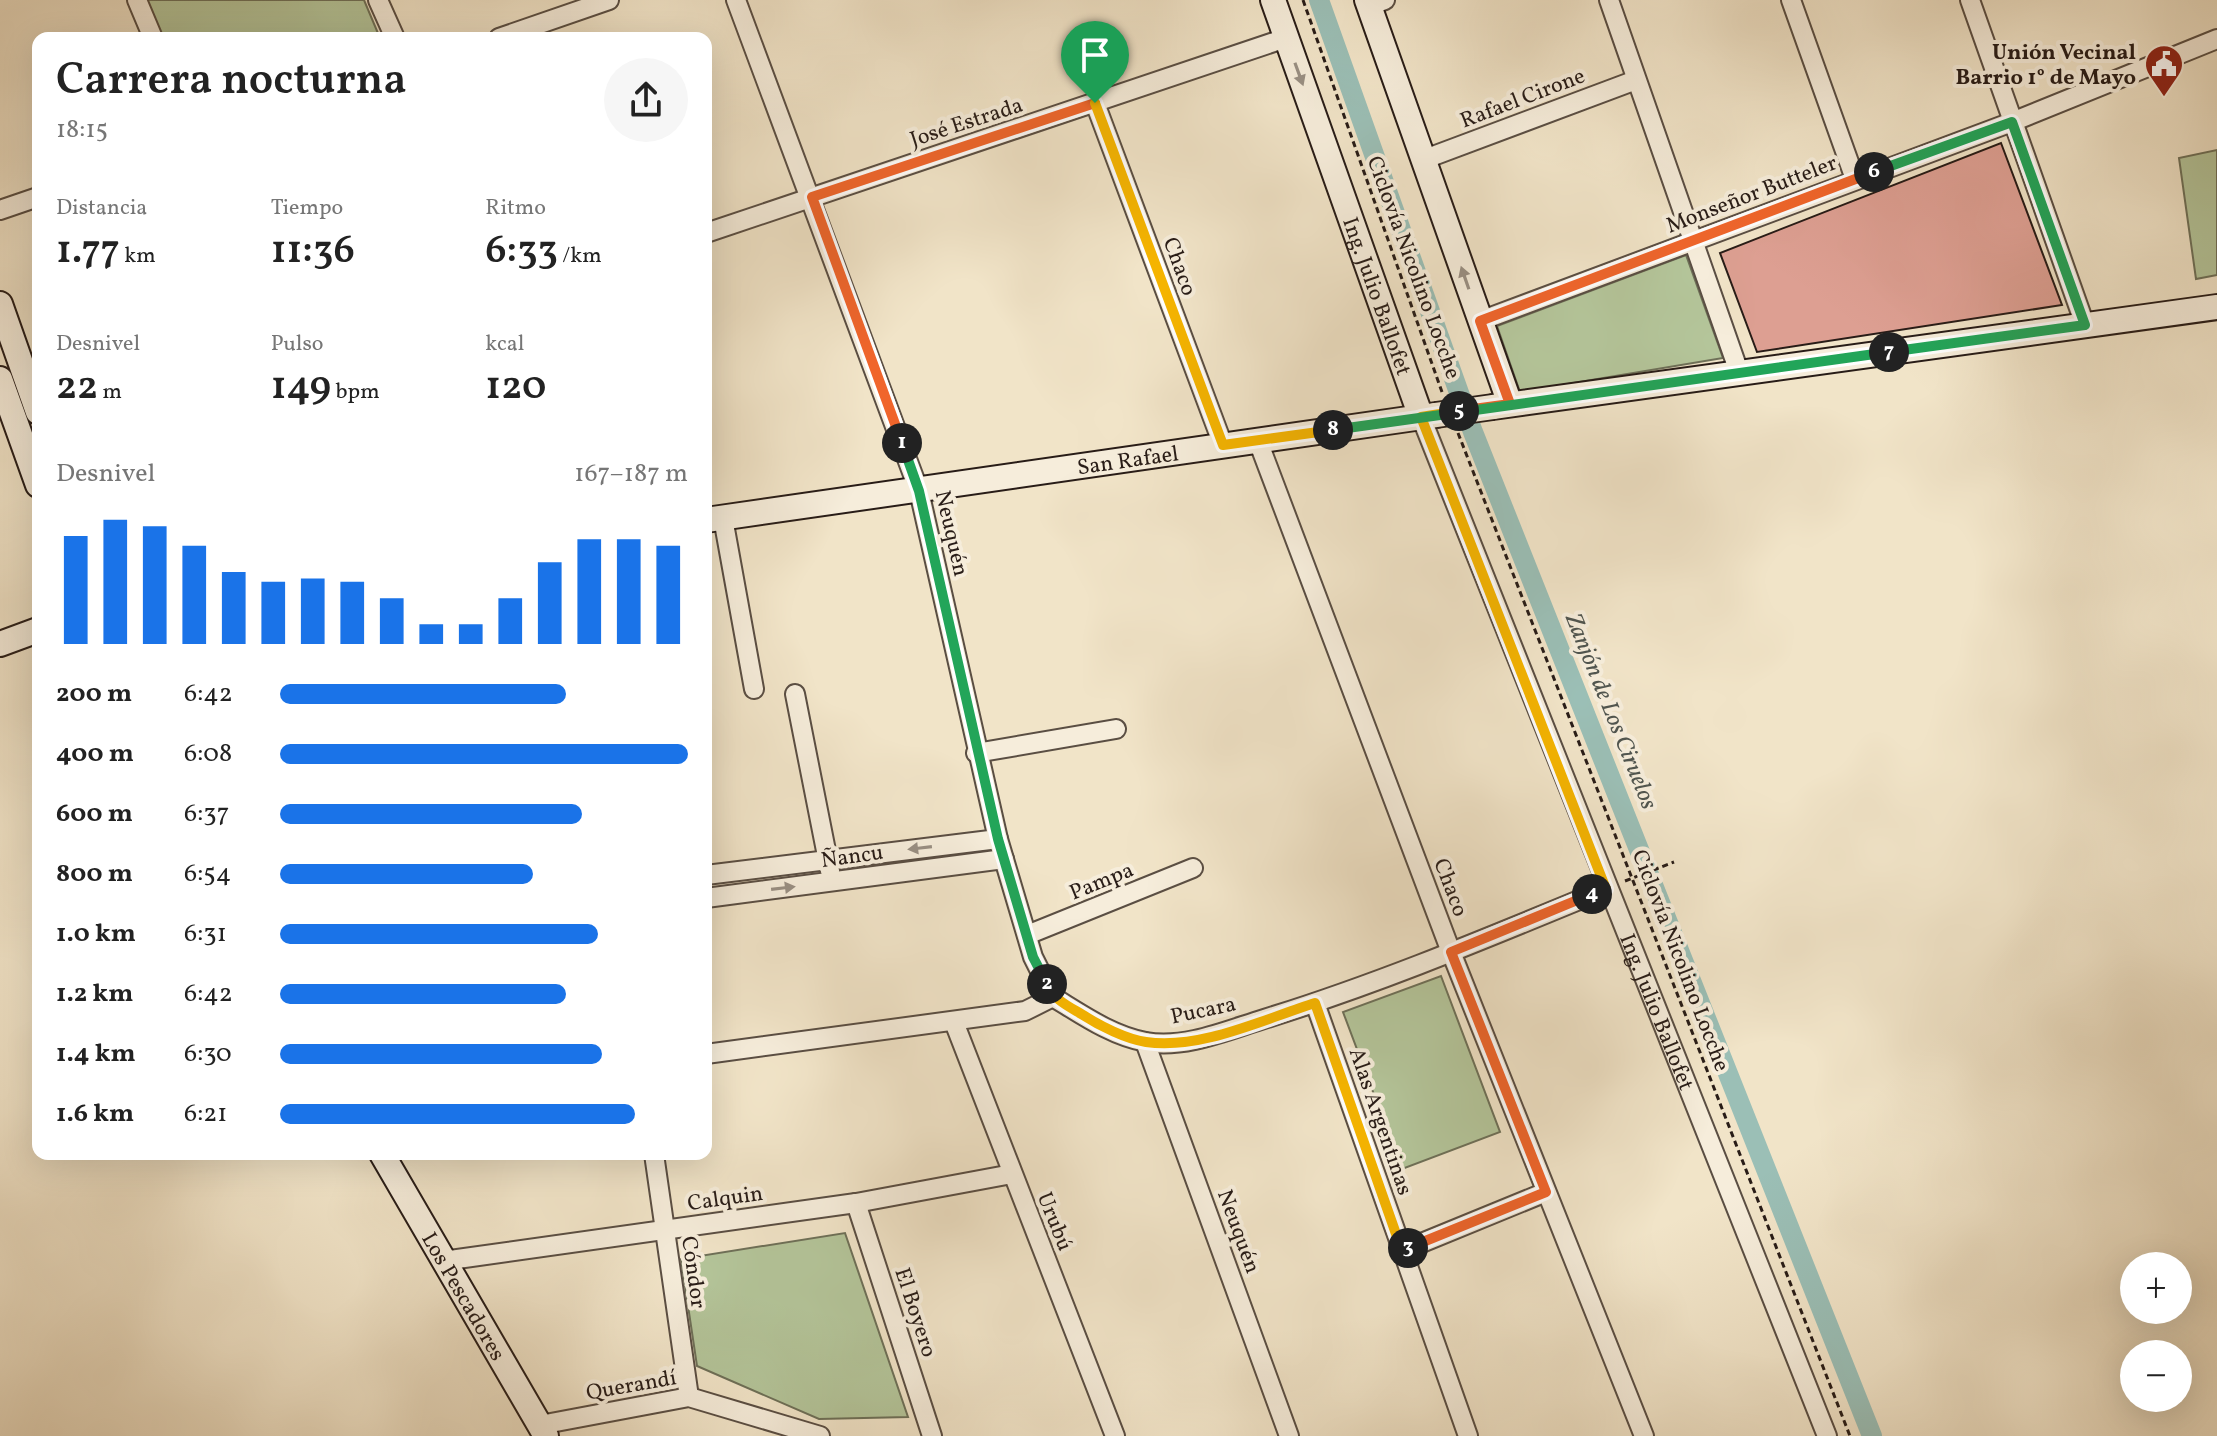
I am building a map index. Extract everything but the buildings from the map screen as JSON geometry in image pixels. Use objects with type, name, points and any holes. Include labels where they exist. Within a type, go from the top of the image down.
[{"type":"street","points":[[137,0],[150,32]]},
{"type":"street","points":[[378,0],[392,32]]},
{"type":"street","points":[[516,32],[609,0]]},
{"type":"street","name":"Neuquén","points":[[736,0],[812,197],[919,491],[976,753],[998,839],[1027,935],[1053,997]]},
{"type":"street","name":"Ing. Julio Ballofet","points":[[1273,0],[1439,414],[1606,889],[1827,1436]]},
{"type":"street","points":[[1609,0],[1739,372]]},
{"type":"street","points":[[1791,0],[1855,179]]},
{"type":"street","points":[[1970,0],[2085,325]]},
{"type":"street","points":[[1374,2],[1480,321],[1502,405]]},
{"type":"street","name":"José Estrada","points":[[712,231],[1286,38]]},
{"type":"street","name":"Monseñor Butteler","points":[[1480,321],[2012,122],[2217,39]]},
{"type":"street","name":"Rafael Cirone","points":[[1425,159],[1636,80]]},
{"type":"street","name":"Chaco","points":[[1095,103],[1223,445]]},
{"type":"street","points":[[0,210],[32,199]]},
{"type":"street","points":[[0,304],[32,395]]},
{"type":"street","name":"San Rafael","points":[[714,519],[1502,405],[2217,307]]},
{"type":"street","points":[[0,379],[32,461]]},
{"type":"street","name":"Chaco","points":[[1258,441],[1451,952],[1644,1436]]},
{"type":"street","points":[[714,519],[754,689]]},
{"type":"street","points":[[0,644],[32,632]]},
{"type":"street","points":[[795,694],[832,881]]},
{"type":"street","points":[[976,753],[1116,729]]},
{"type":"street","name":"Ñancu","points":[[712,874],[998,839]]},
{"type":"street","name":"Ñancu","points":[[712,897],[1004,859]]},
{"type":"street","name":"Pampa","points":[[1027,935],[1193,868]]},
{"type":"street","name":"Pucara","points":[[1053,997],[1095,1023],[1145,1042],[1180,1041],[1211,1035],[1315,1003],[1606,889]]},
{"type":"street","points":[[712,1053],[1025,1011],[1053,997]]},
{"type":"street","name":"Alas Argentinas","points":[[1315,1003],[1468,1436]]},
{"type":"street","name":"Urubú","points":[[954,1022],[1115,1436]]},
{"type":"street","name":"Neuquén","points":[[1145,1042],[1289,1436]]},
{"type":"street","name":"Los Pescadores","points":[[385,1160],[543,1431]]},
{"type":"street","name":"Cóndor","points":[[655,1160],[689,1397]]},
{"type":"street","name":"Calquin","points":[[443,1261],[856,1203],[1012,1174]]},
{"type":"street","points":[[1402,1251],[1546,1192]]},
{"type":"street","name":"El Boyero","points":[[856,1203],[932,1436]]},
{"type":"street","name":"Querandí","points":[[543,1431],[689,1397],[709,1400],[801,1433],[820,1436]]},
{"type":"path","name":"Ciclovía Nicolino Locche","points":[[1303,0],[1439,414],[1850,1436]]},
{"type":"path","points":[[1635,877],[1674,862]]},
{"type":"green space","points":[[146,0],[364,0],[377,32],[159,32]]},
{"type":"green space","points":[[2217,150],[2217,275],[2196,279],[2179,158]]},
{"type":"green space","points":[[1686,255],[1723,358],[1520,392],[1497,326]]},
{"type":"green space","points":[[1441,976],[1500,1132],[1402,1169],[1343,1012]]},
{"type":"green space","points":[[845,1233],[908,1417],[819,1419],[697,1366],[681,1259]]},
{"type":"waterway","name":"Zanjón de Los Ciruelos","points":[[1319,0],[1473,432],[1872,1436]]},
{"type":"place","name":"Unión Vecinal Barrio 1° de Mayo","points":[[2164,98]]},
{"type":"route","points":[[1095,103],[812,197],[919,491],[976,753],[998,839],[1033,957],[1053,997],[1095,1023],[1145,1042],[1180,1041],[1211,1035],[1315,1003],[1402,1251],[1546,1192],[1451,952],[1606,889],[1421,417],[1510,404],[1480,321],[2012,122],[2085,325],[1739,372],[1421,417],[1258,441],[1223,445],[1095,103]]}]
